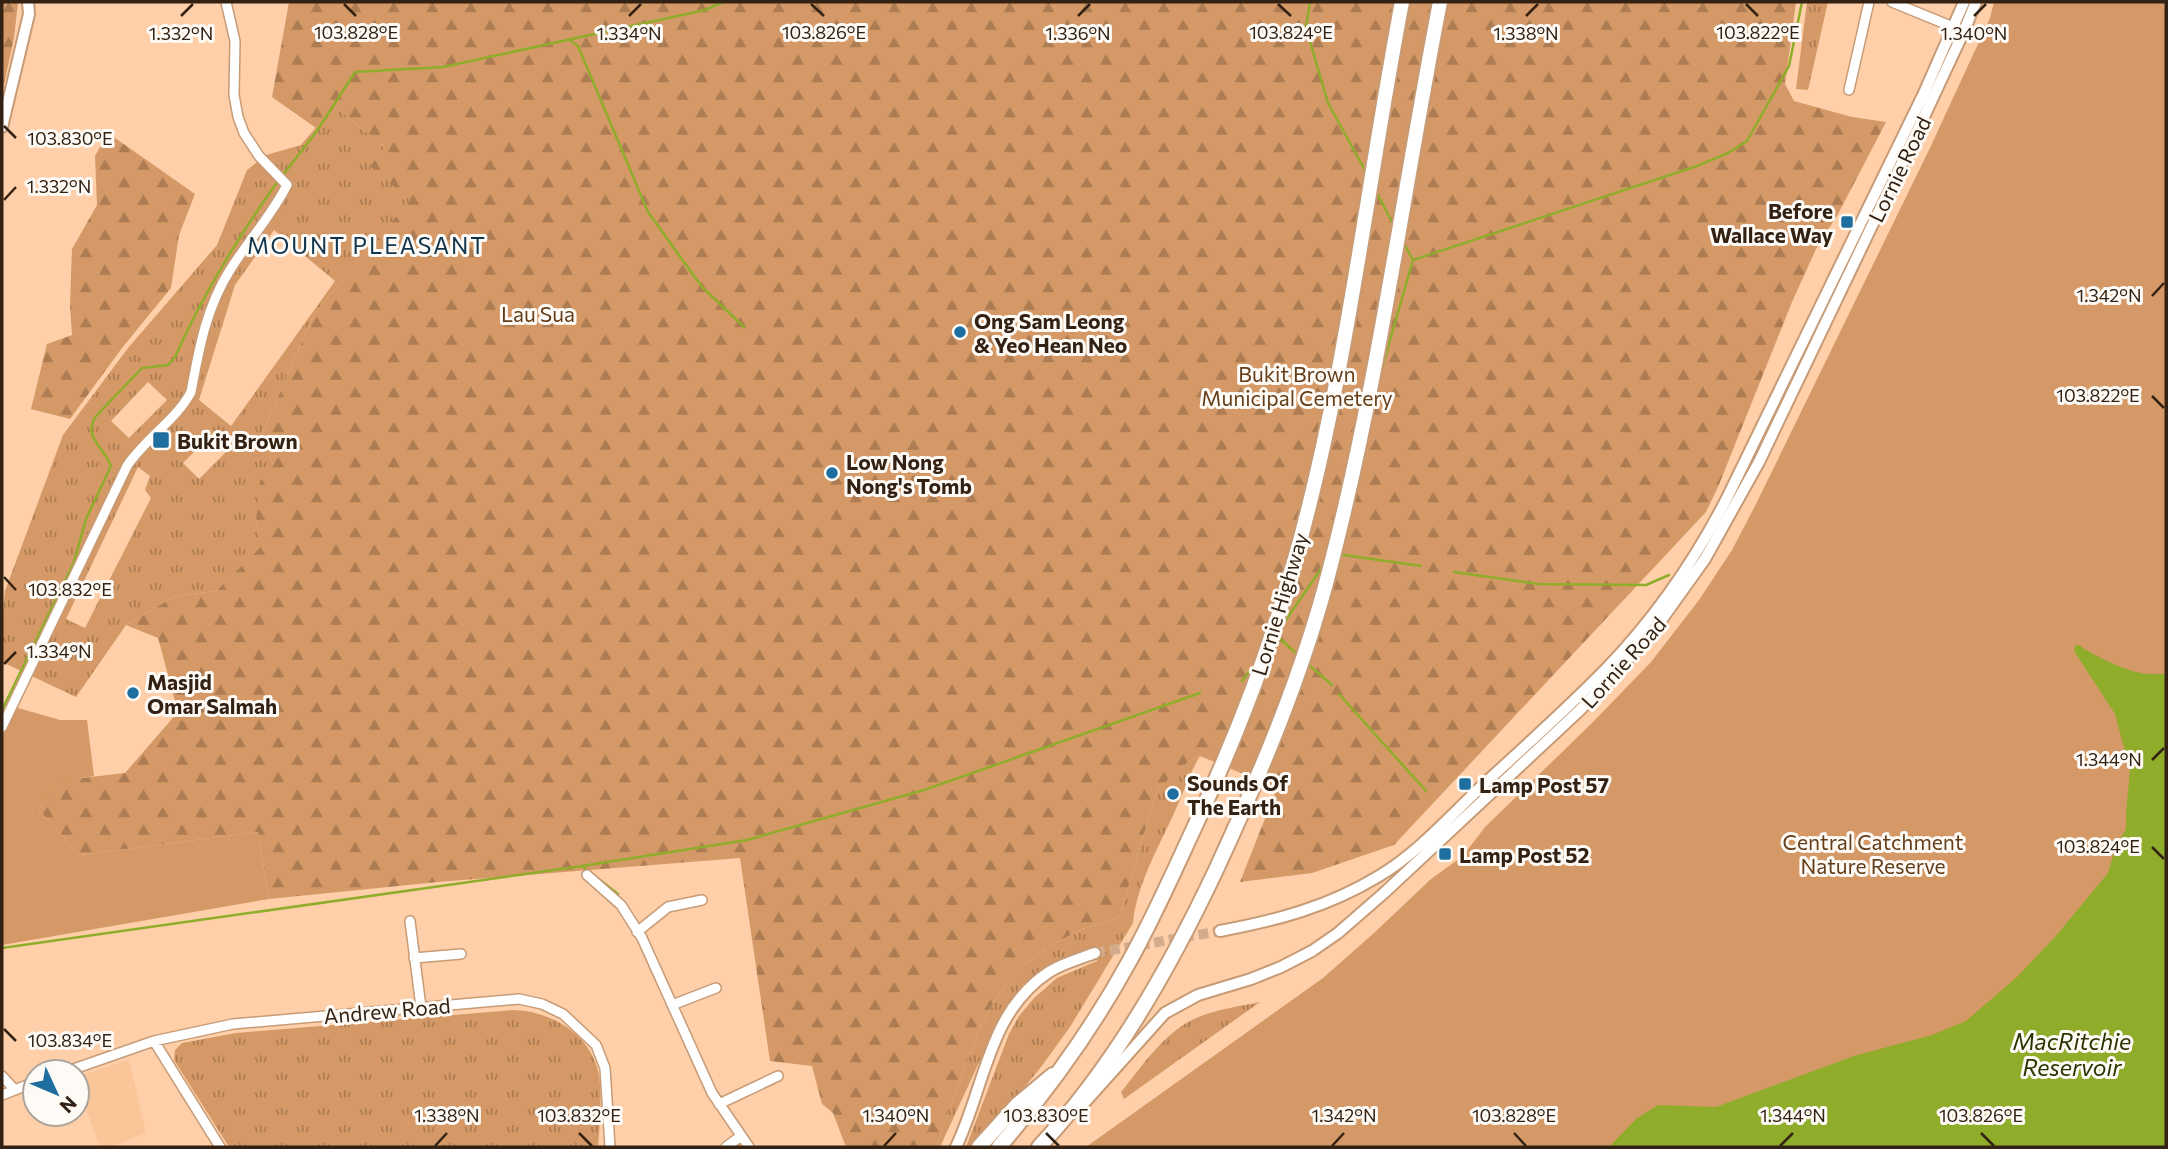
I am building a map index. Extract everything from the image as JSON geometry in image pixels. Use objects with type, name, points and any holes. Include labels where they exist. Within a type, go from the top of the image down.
[{"type":"main road","name":"Lornie Highway","points":[[999,1147],[1061,1068],[1129,962],[1157,910],[1242,719],[1272,637],[1294,565],[1338,372],[1402,2]]},
{"type":"main road","name":"Lornie Highway","points":[[1039,1147],[1091,1083],[1134,1021],[1191,922],[1278,729],[1306,650],[1329,574],[1349,492],[1440,2]]},
{"type":"main road","points":[[979,1147],[1017,1105],[1061,1068]]},
{"type":"street","points":[[2,127],[29,14],[29,2]]},
{"type":"street","points":[[2,727],[127,467],[149,439],[182,408],[191,393],[206,320],[230,271],[287,185],[255,150],[238,117],[234,94],[235,41],[226,2]]},
{"type":"street","points":[[1849,90],[1869,2]]},
{"type":"street","points":[[1892,2],[1959,30]]},
{"type":"street","name":"Lornie Road","points":[[1052,1133],[1083,1105],[1165,1013],[1198,995],[1281,967],[1312,951],[1338,933],[1580,710],[1650,636],[1706,559],[1786,405],[1959,30],[1964,2]]},
{"type":"street","name":"Lornie Road","points":[[1220,931],[1271,922],[1334,900],[1381,875],[1418,845],[1597,677],[1637,634],[1688,567],[1712,528],[1959,30],[1976,2]]},
{"type":"street","points":[[1774,402],[1786,405]]},
{"type":"street","points":[[587,875],[621,905],[652,958],[712,1093],[749,1147]]},
{"type":"street","points":[[637,932],[668,907],[702,900]]},
{"type":"street","points":[[410,921],[421,1007]]},
{"type":"street","points":[[956,1147],[990,1052],[1003,1021],[1012,1008],[1025,992],[1050,972],[1068,962],[1095,953]]},
{"type":"street","points":[[414,958],[461,954]]},
{"type":"street","points":[[672,1005],[716,988]]},
{"type":"street","name":"Andrew Road","points":[[91,1063],[154,1041],[233,1024],[519,999],[542,1004],[563,1014],[596,1045],[605,1068],[610,1147]]},
{"type":"street","points":[[154,1041],[220,1147]]},
{"type":"street","points":[[2,1076],[15,1090]]},
{"type":"street","points":[[719,1104],[778,1076]]},
{"type":"street","points":[[2,1095],[21,1088]]},
{"type":"street","points":[[726,1147],[741,1136]]},
{"type":"shaded area","points":[[129,1060],[146,1133],[110,1147],[100,1147],[91,1122],[91,1072]]},
{"type":"green space","points":[[2,2],[18,3],[14,38],[2,93]]},
{"type":"green space","name":"Bukit Brown Municipal Cemetery","points":[[289,2],[1796,2],[1785,84],[1794,101],[1852,117],[1886,122],[1838,214],[1816,249],[1706,512],[1394,845],[1312,873],[1240,882],[1277,788],[1200,756],[1189,761],[1157,790],[1119,918],[1082,929],[1027,962],[1008,981],[992,1005],[978,1031],[936,1147],[846,1147],[833,1113],[822,1104],[812,1066],[770,1061],[740,858],[438,882],[269,899],[258,832],[79,855],[39,810],[47,792],[65,780],[125,773],[178,712],[158,638],[126,625],[175,596],[216,591],[260,548],[256,522],[260,481],[273,464],[261,436],[314,314],[410,200],[370,166],[385,147],[334,106],[316,128],[272,97]]},
{"type":"green space","points":[[1807,2],[1828,2],[1808,90],[1796,89]]},
{"type":"green space","name":"Central Catchment Nature Reserve","points":[[1994,2],[2166,2],[2166,1147],[1086,1147],[1323,978],[1431,879],[1463,856],[1485,827],[1651,662],[1699,600],[1732,550],[1756,504],[1929,150],[1990,18]]},
{"type":"green space","points":[[334,106],[385,147],[371,166],[411,199],[314,314],[261,436],[273,464],[256,522],[261,548],[216,591],[175,596],[126,625],[76,697],[2,662],[5,591],[63,435],[128,348],[217,245],[247,170],[266,155],[301,145]],"holes":[[[274,230],[335,281],[231,426],[199,400],[235,285]],[[148,382],[167,400],[129,438],[111,421]],[[215,431],[231,447],[199,479],[183,463]],[[138,467],[150,476],[145,490],[151,498],[85,628],[66,619]]]},
{"type":"green space","points":[[108,133],[195,194],[179,235],[171,288],[122,348],[70,419],[31,409],[47,344],[72,335],[72,249],[97,205],[95,156]]},
{"type":"green space","points":[[18,708],[60,720],[87,720],[94,776],[75,779],[55,787],[39,810],[79,855],[258,832],[269,899],[2,945],[2,733]]},
{"type":"green space","points":[[1200,756],[1144,879],[1133,923],[1070,1027],[976,1147],[966,1147],[1009,1034],[1019,1016],[1034,998],[1057,978],[1097,961],[1094,947],[1051,965],[1032,979],[1012,1001],[989,1040],[940,1147],[936,1147],[978,1031],[1008,981],[1027,962],[1055,943],[1082,929],[1119,918],[1157,790],[1189,761]]},
{"type":"green space","points":[[1260,1002],[1124,1099],[1121,1092],[1156,1048],[1177,1029],[1208,1014]]},
{"type":"green space","points":[[528,1011],[555,1020],[579,1037],[588,1048],[599,1075],[601,1102],[598,1147],[229,1147],[174,1060],[175,1050],[182,1043],[236,1033]]},
{"type":"water","name":"MacRitchie Reservoir","points":[[2079,645],[2123,668],[2166,675],[2166,1147],[1609,1147],[1636,1119],[1658,1105],[1716,1107],[1854,1056],[1932,1035],[1966,1021],[2017,977],[2055,937],[2108,873],[2116,846],[2126,829],[2130,770],[2115,714],[2074,651],[2075,646]]},
{"type":"waterway","points":[[282,176],[317,131],[355,72],[443,67],[705,10],[723,2]]},
{"type":"waterway","points":[[1310,2],[1306,28],[1328,103],[1367,174]]},
{"type":"waterway","points":[[1413,260],[1697,166],[1728,153],[1747,141],[1789,66],[1802,2]]},
{"type":"waterway","points":[[571,41],[578,46],[648,212],[702,287],[744,327]]},
{"type":"waterway","points":[[2,710],[74,562],[86,519],[111,466],[91,430],[96,416],[142,368],[168,365],[175,357],[222,266],[278,181]]},
{"type":"waterway","points":[[1375,189],[1393,224]]},
{"type":"waterway","points":[[1382,368],[1413,260],[1403,242]]},
{"type":"waterway","points":[[1337,554],[1421,566]]},
{"type":"waterway","points":[[1281,627],[1325,563]]},
{"type":"waterway","points":[[1454,572],[1538,584],[1646,585],[1669,575]]},
{"type":"waterway","points":[[1277,636],[1298,655]]},
{"type":"waterway","points":[[1242,681],[1255,664]]},
{"type":"waterway","points":[[1308,664],[1332,685]]},
{"type":"waterway","points":[[2,948],[747,840],[924,790],[1200,693]]},
{"type":"waterway","points":[[1339,694],[1426,791]]},
{"type":"waterway","points":[[582,866],[618,894]]},
{"type":"tunnel","points":[[1095,953],[1220,931]]},
{"type":"place","name":"Before Wallace Way","points":[[1847,222]]},
{"type":"place","name":"Ong Sam Leong & Yeo Hean Neo","points":[[960,332]]},
{"type":"place","name":"Bukit Brown","points":[[161,440]]},
{"type":"place","name":"Low Nong Nong's Tomb","points":[[832,473]]},
{"type":"place","name":"Masjid Omar Salmah","points":[[133,693]]},
{"type":"place","name":"Lamp Post 57","points":[[1465,784]]},
{"type":"place","name":"Sounds Of The Earth","points":[[1173,794]]},
{"type":"place","name":"Lamp Post 52","points":[[1445,854]]},
{"type":"district","name":"MOUNT PLEASANT","points":[[367,245]]},
{"type":"park label","name":"Lau Sua","points":[[538,313]]}]
